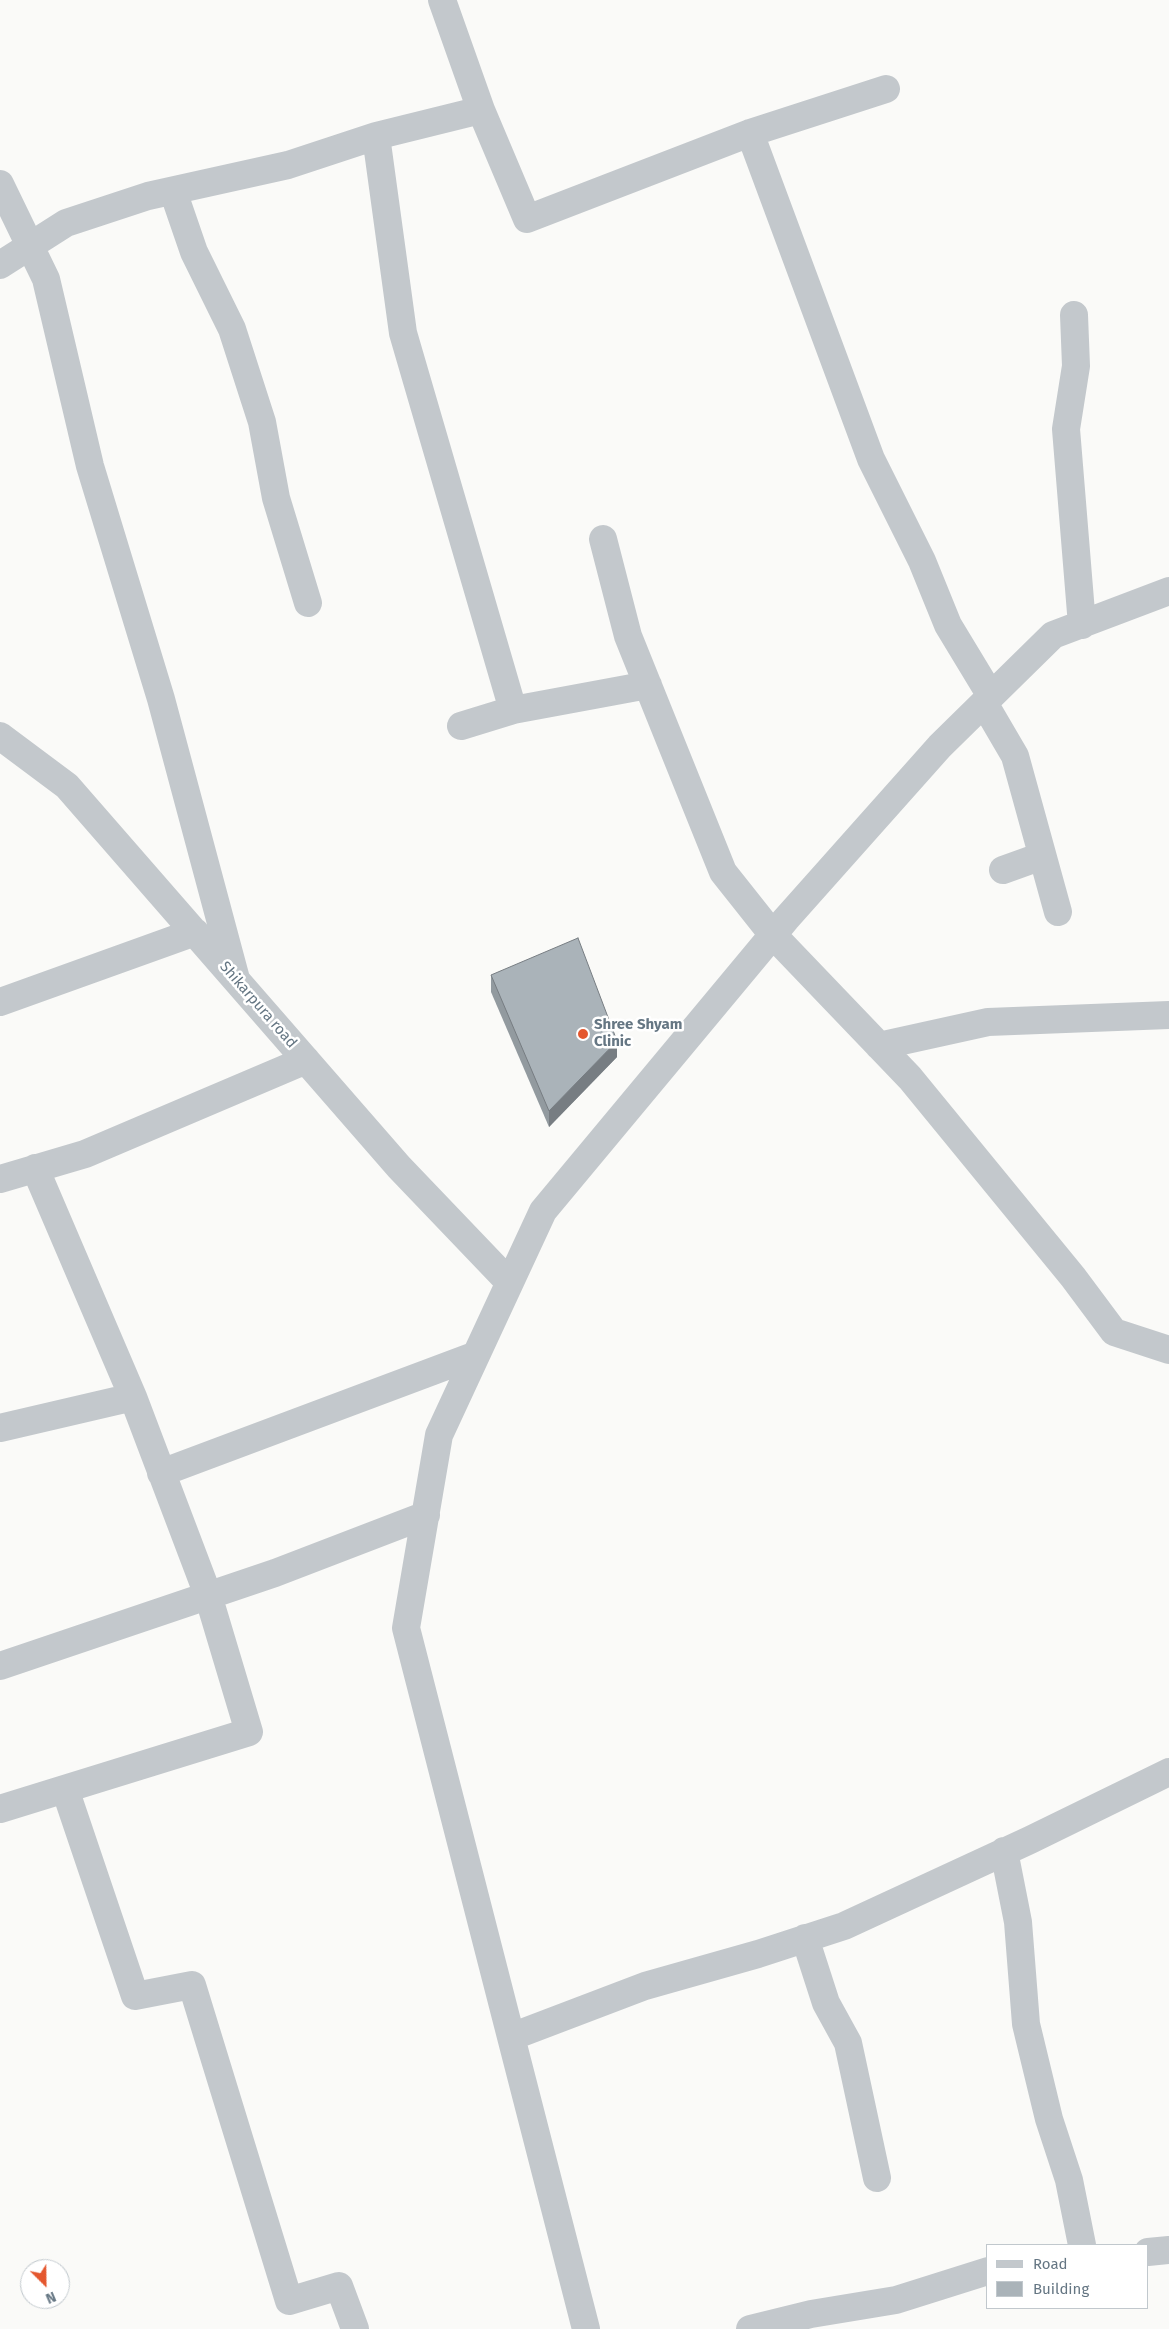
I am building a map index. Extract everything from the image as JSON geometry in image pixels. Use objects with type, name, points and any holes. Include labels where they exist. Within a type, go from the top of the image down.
[{"type":"street","points":[[442,0],[481,110],[527,219],[750,133],[886,90]]},
{"type":"street","points":[[0,265],[66,223],[148,196],[288,165],[376,136],[481,110]]},
{"type":"street","points":[[750,133],[871,459],[922,561],[948,625],[988,699],[1015,756],[1058,912]]},
{"type":"street","points":[[376,136],[402,333],[514,710]]},
{"type":"street","points":[[0,184],[46,279],[90,466],[161,699],[236,979]]},
{"type":"street","points":[[173,191],[194,252],[232,329],[262,422],[276,498],[308,603]]},
{"type":"street","points":[[1074,315],[1076,366],[1066,429],[1082,624]]},
{"type":"street","points":[[603,539],[628,636],[723,872],[773,935],[922,1093],[1073,1277],[1114,1332],[1169,1350]]},
{"type":"street","points":[[586,2329],[406,1628],[439,1435],[543,1211],[773,935],[940,746],[1054,636],[1169,592]]},
{"type":"street","points":[[461,726],[514,710],[648,685]]},
{"type":"street","name":"Shikarpura road","points":[[0,736],[67,786],[399,1167],[509,1282]]},
{"type":"street","points":[[1003,870],[1042,856]]},
{"type":"street","points":[[0,1002],[194,932]]},
{"type":"street","points":[[879,1046],[988,1022],[1169,1015]]},
{"type":"street","points":[[0,1179],[85,1154],[306,1060]]},
{"type":"street","points":[[0,1809],[249,1732],[208,1595],[133,1397],[36,1168]]},
{"type":"street","points":[[161,1473],[476,1355]]},
{"type":"street","points":[[0,1428],[133,1397]]},
{"type":"street","points":[[0,1666],[274,1573],[426,1514]]},
{"type":"street","points":[[511,2037],[646,1986],[844,1926],[1169,1772]]},
{"type":"street","points":[[65,1788],[135,1996],[192,1985],[289,2301],[338,2286],[355,2329]]},
{"type":"street","points":[[1004,1851],[1018,1922],[1026,2024],[1050,2119],[1069,2180],[1082,2244]]},
{"type":"street","points":[[805,1938],[826,2003],[848,2043],[877,2178]]},
{"type":"street","points":[[1149,2252],[1169,2250]]},
{"type":"street","points":[[750,2329],[811,2314],[896,2300],[986,2271]]},
{"type":"building","points":[[578,938],[617,1041],[549,1111],[491,975]]},
{"type":"place","name":"Shree Shyam Clinic","points":[[583,1034]]}]
